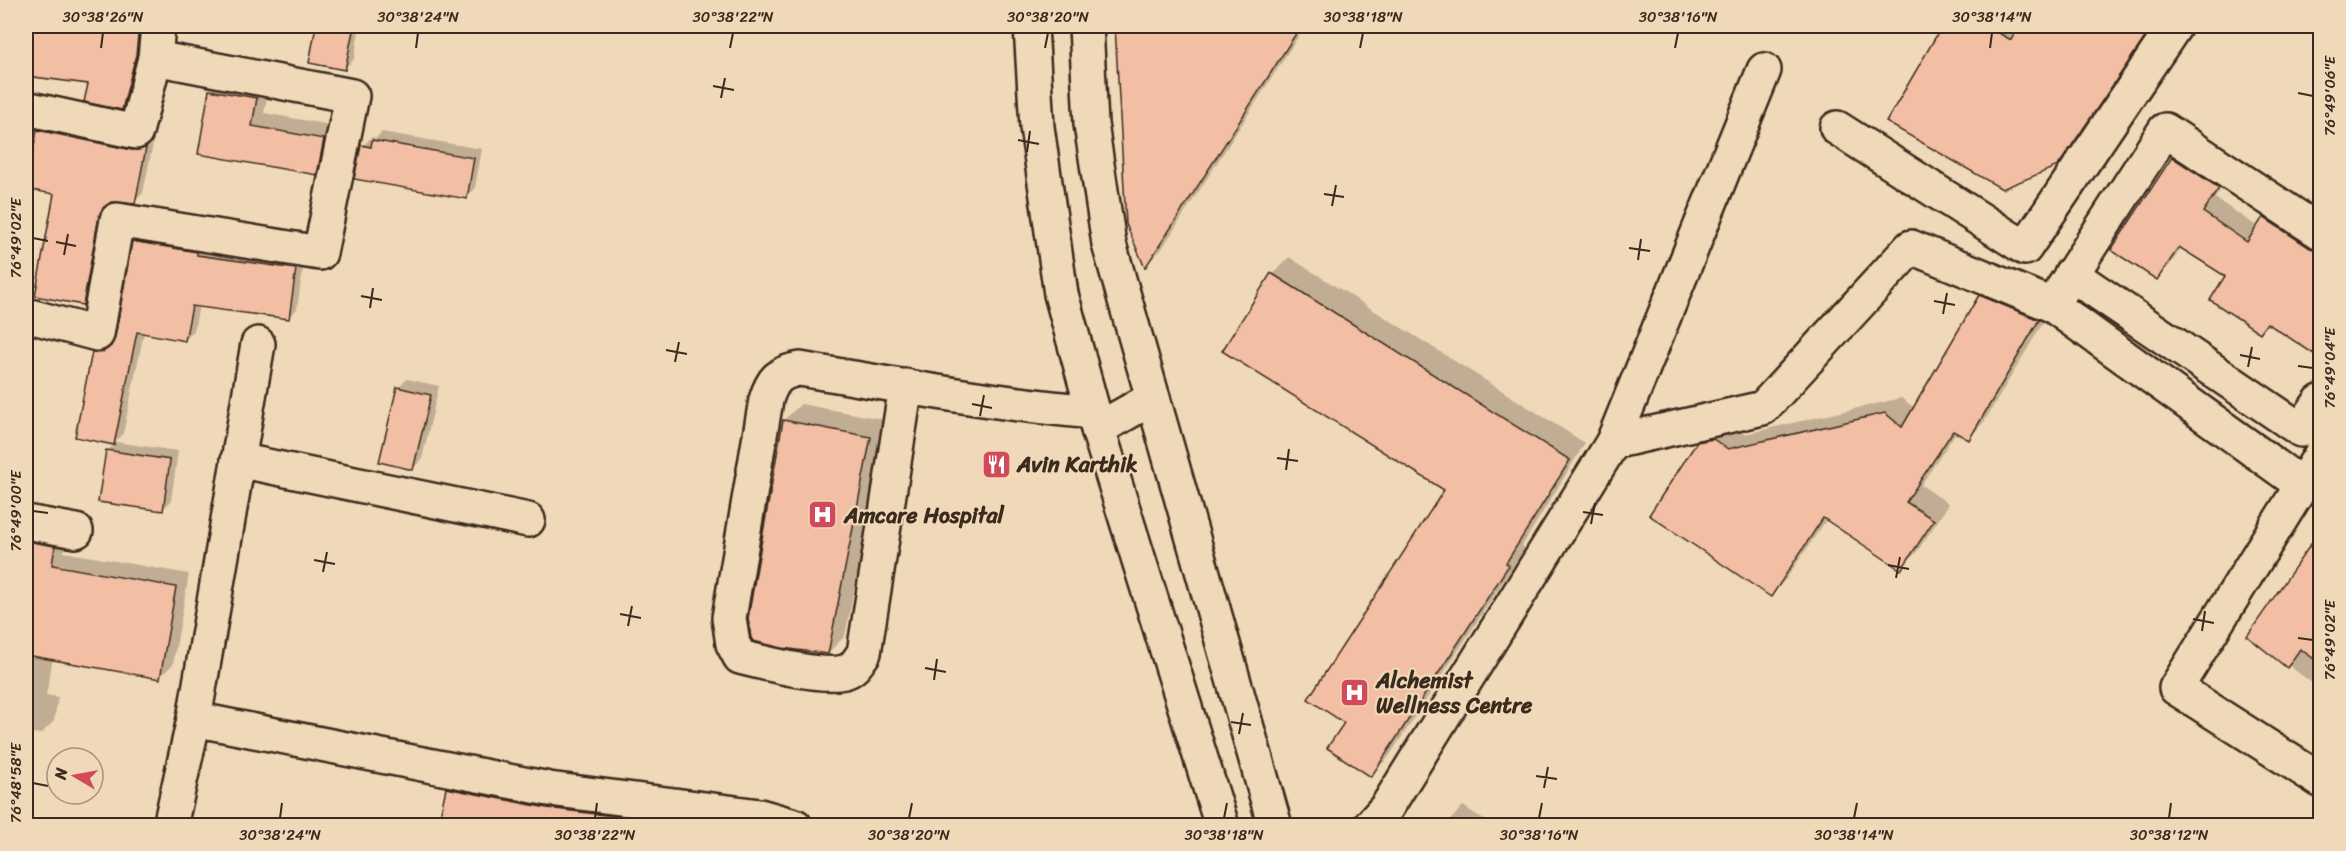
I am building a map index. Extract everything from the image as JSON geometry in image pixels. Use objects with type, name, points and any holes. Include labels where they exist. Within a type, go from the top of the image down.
[{"type":"street","points":[[26,108],[136,132],[155,58],[158,26]]},
{"type":"street","points":[[1031,26],[1037,128],[1061,294],[1096,420],[1222,825]]},
{"type":"street","points":[[1086,26],[1091,124],[1109,244],[1275,825]]},
{"type":"street","points":[[1837,128],[2025,248],[2175,26]]},
{"type":"street","points":[[26,315],[97,334],[117,220],[320,253],[351,96],[155,58]]},
{"type":"street","points":[[1370,825],[1388,807],[1613,442],[1764,70]]},
{"type":"street","points":[[2052,305],[2165,130],[2320,232]]},
{"type":"street","points":[[1613,442],[1763,408],[1911,247],[2052,305],[2302,485]]},
{"type":"street","points":[[2071,274],[2301,430],[2320,402]]},
{"type":"street","points":[[170,825],[194,719],[258,344]]},
{"type":"street","points":[[906,386],[864,653],[854,667],[845,672],[835,673],[782,668],[740,657],[733,644],[729,618],[770,384],[789,371],[800,369],[906,386],[1042,408],[1096,420],[1153,398]]},
{"type":"street","points":[[2320,456],[2176,688],[2320,780]]},
{"type":"street","points":[[238,460],[528,520]]},
{"type":"street","points":[[26,522],[76,531]]},
{"type":"street","points":[[194,719],[549,789],[759,816],[795,825]]},
{"type":"building","points":[[33,26],[139,26],[136,55],[122,110],[84,102],[88,84],[26,76]]},
{"type":"building","points":[[316,26],[354,26],[345,70],[309,63]]},
{"type":"building","points":[[1115,26],[1301,26],[1145,268],[1126,224]]},
{"type":"building","points":[[1942,26],[1986,26],[2011,40],[2019,26],[2153,26],[2058,166],[2002,189],[1886,122]]},
{"type":"building","points":[[209,90],[257,98],[252,126],[324,139],[317,175],[198,154]]},
{"type":"building","points":[[37,130],[132,150],[146,148],[135,204],[111,202],[103,208],[99,216],[83,305],[35,296],[54,194],[26,189]]},
{"type":"building","points":[[372,140],[474,158],[467,199],[354,179],[361,145],[371,147]]},
{"type":"building","points":[[2172,157],[2219,188],[2203,212],[2247,242],[2263,217],[2310,248],[2320,250],[2320,358],[2267,323],[2260,333],[2210,300],[2225,276],[2179,247],[2157,280],[2111,250]]},
{"type":"building","points":[[132,241],[197,252],[197,255],[296,269],[289,319],[192,306],[185,341],[137,332],[114,445],[75,437],[92,352],[103,352],[111,346],[115,337]]},
{"type":"building","points":[[1271,273],[1570,460],[1506,563],[1509,565],[1371,777],[1327,748],[1344,723],[1308,699],[1444,490],[1222,351]]},
{"type":"building","points":[[1979,295],[2039,320],[1969,440],[1953,431],[1906,502],[1934,520],[1901,570],[1823,518],[1771,597],[1649,515],[1697,442],[1713,439],[1728,449],[1885,413],[1902,427]]},
{"type":"building","points":[[397,387],[431,395],[413,470],[379,462]]},
{"type":"building","points":[[783,420],[871,437],[828,654],[782,648],[753,641],[751,638],[748,618]]},
{"type":"building","points":[[106,450],[170,460],[163,511],[98,502]]},
{"type":"building","points":[[2320,531],[2320,663],[2300,649],[2287,668],[2247,636]]},
{"type":"building","points":[[26,541],[55,546],[52,565],[176,587],[160,679],[26,655]]},
{"type":"building","points":[[446,788],[547,808],[638,819],[638,825],[438,825]]},
{"type":"place","name":"Avin Karthik","points":[[996,464]]},
{"type":"place","name":"Amcare Hospital","points":[[823,515]]},
{"type":"place","name":"Alchemist Wellness Centre","points":[[1355,693]]}]
